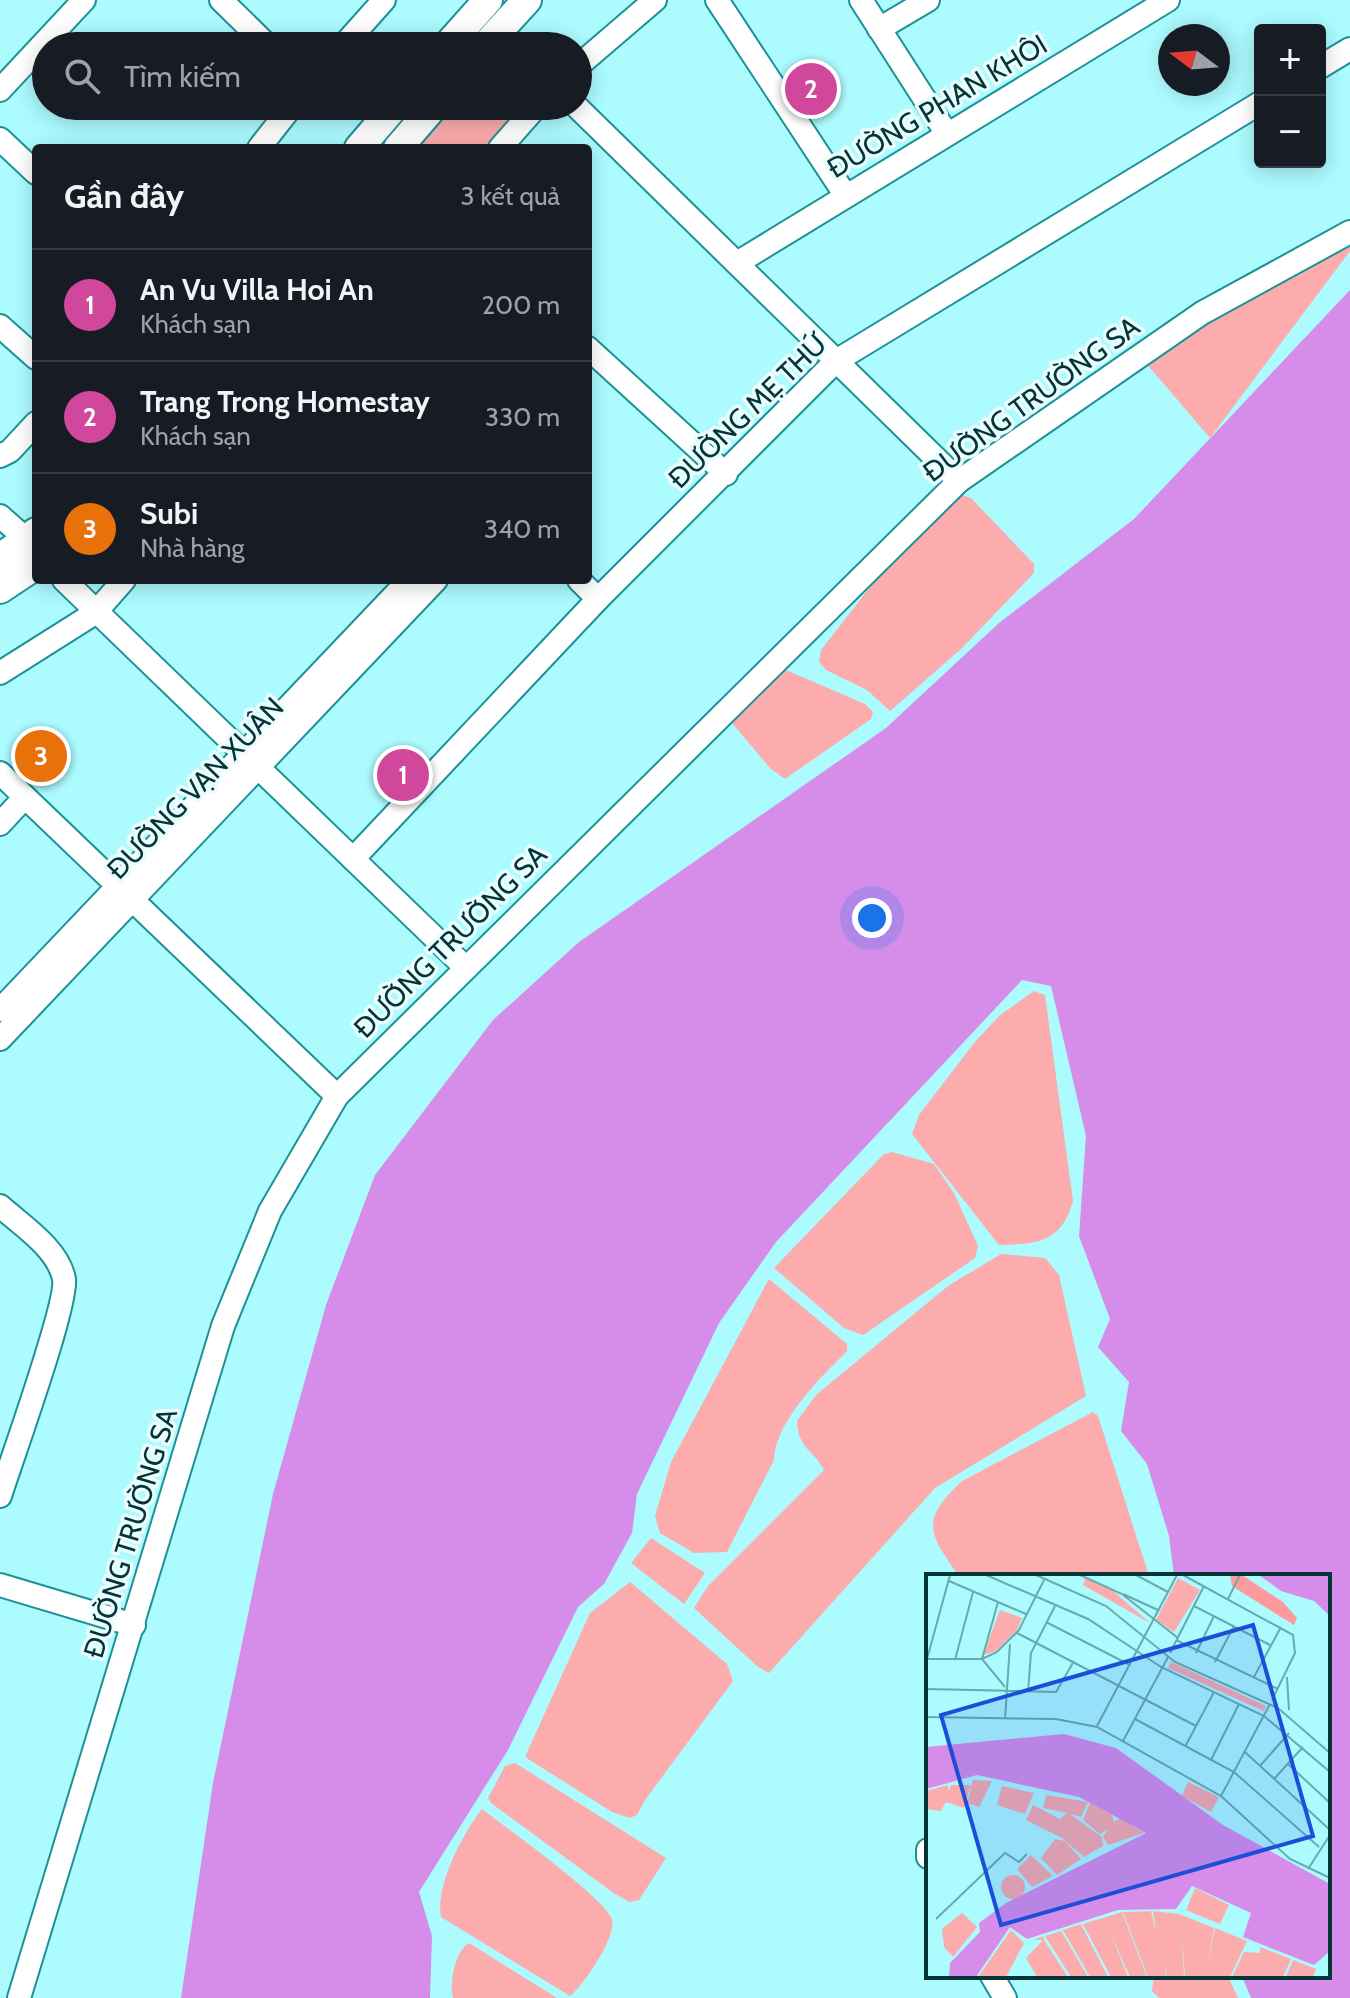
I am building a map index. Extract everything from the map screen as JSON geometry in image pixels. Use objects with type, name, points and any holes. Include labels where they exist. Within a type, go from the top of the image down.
[{"type":"main road","points":[[504,32],[527,0]]},
{"type":"main road","points":[[457,32],[476,4],[493,32]]},
{"type":"main road","points":[[362,144],[383,120]]},
{"type":"main road","points":[[401,144],[422,120]]},
{"type":"main road","points":[[0,558],[32,548]]},
{"type":"main road","points":[[0,589],[32,549]]},
{"type":"street","points":[[54,32],[84,0]]},
{"type":"street","points":[[221,0],[254,32]]},
{"type":"street","points":[[355,32],[384,0]]},
{"type":"street","points":[[592,54],[655,0]]},
{"type":"street","points":[[717,0],[846,196]]},
{"type":"street","points":[[861,0],[947,134]]},
{"type":"street","points":[[879,29],[928,0]]},
{"type":"street","name":"ĐƯỜNG PHAN KHÔI","points":[[737,263],[1168,0]]},
{"type":"street","points":[[1326,63],[1350,49]]},
{"type":"street","points":[[0,90],[32,56]]},
{"type":"street","name":"ĐƯỜNG MẸ THỨ","points":[[353,859],[598,599],[836,361],[1254,107]]},
{"type":"street","points":[[262,144],[281,120]]},
{"type":"street","points":[[504,144],[525,120]]},
{"type":"street","points":[[590,120],[959,481]]},
{"type":"street","points":[[0,139],[32,169]]},
{"type":"street","name":"ĐƯỜNG TRƯỜNG SA","points":[[19,1998],[223,1326],[270,1211],[337,1096],[959,481],[1202,313],[1350,232]]},
{"type":"street","points":[[0,326],[32,354]]},
{"type":"street","points":[[592,352],[726,474]]},
{"type":"street","points":[[0,456],[10,451],[32,427]]},
{"type":"street","points":[[0,516],[32,545]]},
{"type":"street","points":[[68,584],[252,758],[466,968]]},
{"type":"street","points":[[0,673],[95,613],[120,584]]},
{"type":"street","name":"ĐƯỜNG VẠN XUÂN","points":[[252,758],[405,584]]},
{"type":"street","name":"ĐƯỜNG VẠN XUÂN","points":[[0,1010],[124,892],[252,758],[432,584]]},
{"type":"street","points":[[583,584],[598,599]]},
{"type":"street","points":[[0,773],[337,1096]]},
{"type":"street","points":[[0,824],[25,797]]},
{"type":"street","name":"ĐƯỜNG VẠN XUÂN","points":[[0,1039],[124,892]]},
{"type":"street","points":[[0,1206],[52,1253],[64,1280],[8,1445],[0,1496]]},
{"type":"street","points":[[0,1585],[134,1625]]},
{"type":"street","points":[[993,1978],[1005,1998]]},
{"type":"shaded area","points":[[440,120],[510,120],[489,144],[420,144]]},
{"type":"shaded area","points":[[1350,232],[1350,251],[1210,438],[1140,356]]},
{"type":"shaded area","points":[[1350,290],[1350,1998],[1251,1998],[1243,1978],[1330,1978],[1330,1574],[1174,1574],[1169,1536],[1147,1464],[1121,1431],[1129,1382],[1098,1347],[1110,1319],[1079,1236],[1086,1136],[1051,986],[1022,980],[776,1242],[719,1323],[637,1494],[632,1533],[604,1584],[578,1607],[508,1750],[419,1892],[432,1936],[430,1998],[181,1998],[213,1783],[273,1494],[326,1305],[375,1175],[493,1020],[579,942],[886,728],[999,623],[1134,519]]},
{"type":"shaded area","points":[[962,495],[971,498],[1034,564],[1034,573],[961,649],[890,711],[867,690],[826,670],[819,662],[821,650],[892,559]]},
{"type":"shaded area","points":[[786,670],[865,704],[873,712],[871,719],[785,779],[770,768],[727,717]]},
{"type":"shaded area","points":[[1034,991],[1045,995],[1073,1201],[1062,1225],[1046,1238],[1025,1244],[999,1245],[912,1134],[919,1115],[974,1043],[999,1016]]},
{"type":"shaded area","points":[[892,1152],[934,1164],[954,1193],[978,1246],[975,1258],[863,1335],[844,1328],[774,1268],[884,1154]]},
{"type":"shaded area","points":[[1001,1254],[1045,1258],[1059,1275],[1086,1396],[935,1488],[769,1673],[758,1667],[694,1608],[708,1586],[824,1470],[800,1438],[797,1421],[816,1395],[948,1286]]},
{"type":"shaded area","points":[[769,1279],[847,1344],[847,1351],[812,1387],[790,1416],[776,1446],[774,1460],[727,1552],[694,1553],[660,1533],[655,1516],[671,1462]]},
{"type":"shaded area","points":[[1093,1412],[1098,1416],[1148,1574],[958,1574],[940,1548],[933,1527],[939,1507],[962,1481]]},
{"type":"shaded area","points":[[651,1538],[705,1573],[684,1604],[631,1563]]},
{"type":"shaded area","points":[[630,1582],[727,1664],[733,1681],[637,1815],[630,1818],[612,1812],[525,1757],[590,1613]]},
{"type":"shaded area","points":[[515,1763],[666,1858],[639,1900],[630,1902],[615,1894],[491,1803],[488,1798],[505,1766]]},
{"type":"shaded area","points":[[482,1809],[572,1878],[611,1917],[610,1935],[605,1946],[591,1971],[570,1996],[441,1917],[442,1890],[452,1860]]},
{"type":"shaded area","points":[[469,1943],[557,1998],[453,1998],[454,1968],[460,1953]]},
{"type":"shaded area","points":[[1154,1978],[1229,1978],[1238,1998],[1159,1998],[1152,1991]]},
{"type":"place","name":"Trang Trong Homestay","points":[[811,89]]},
{"type":"place","name":"Subi","points":[[41,756]]},
{"type":"place","name":"An Vu Villa Hoi An","points":[[403,775]]}]
